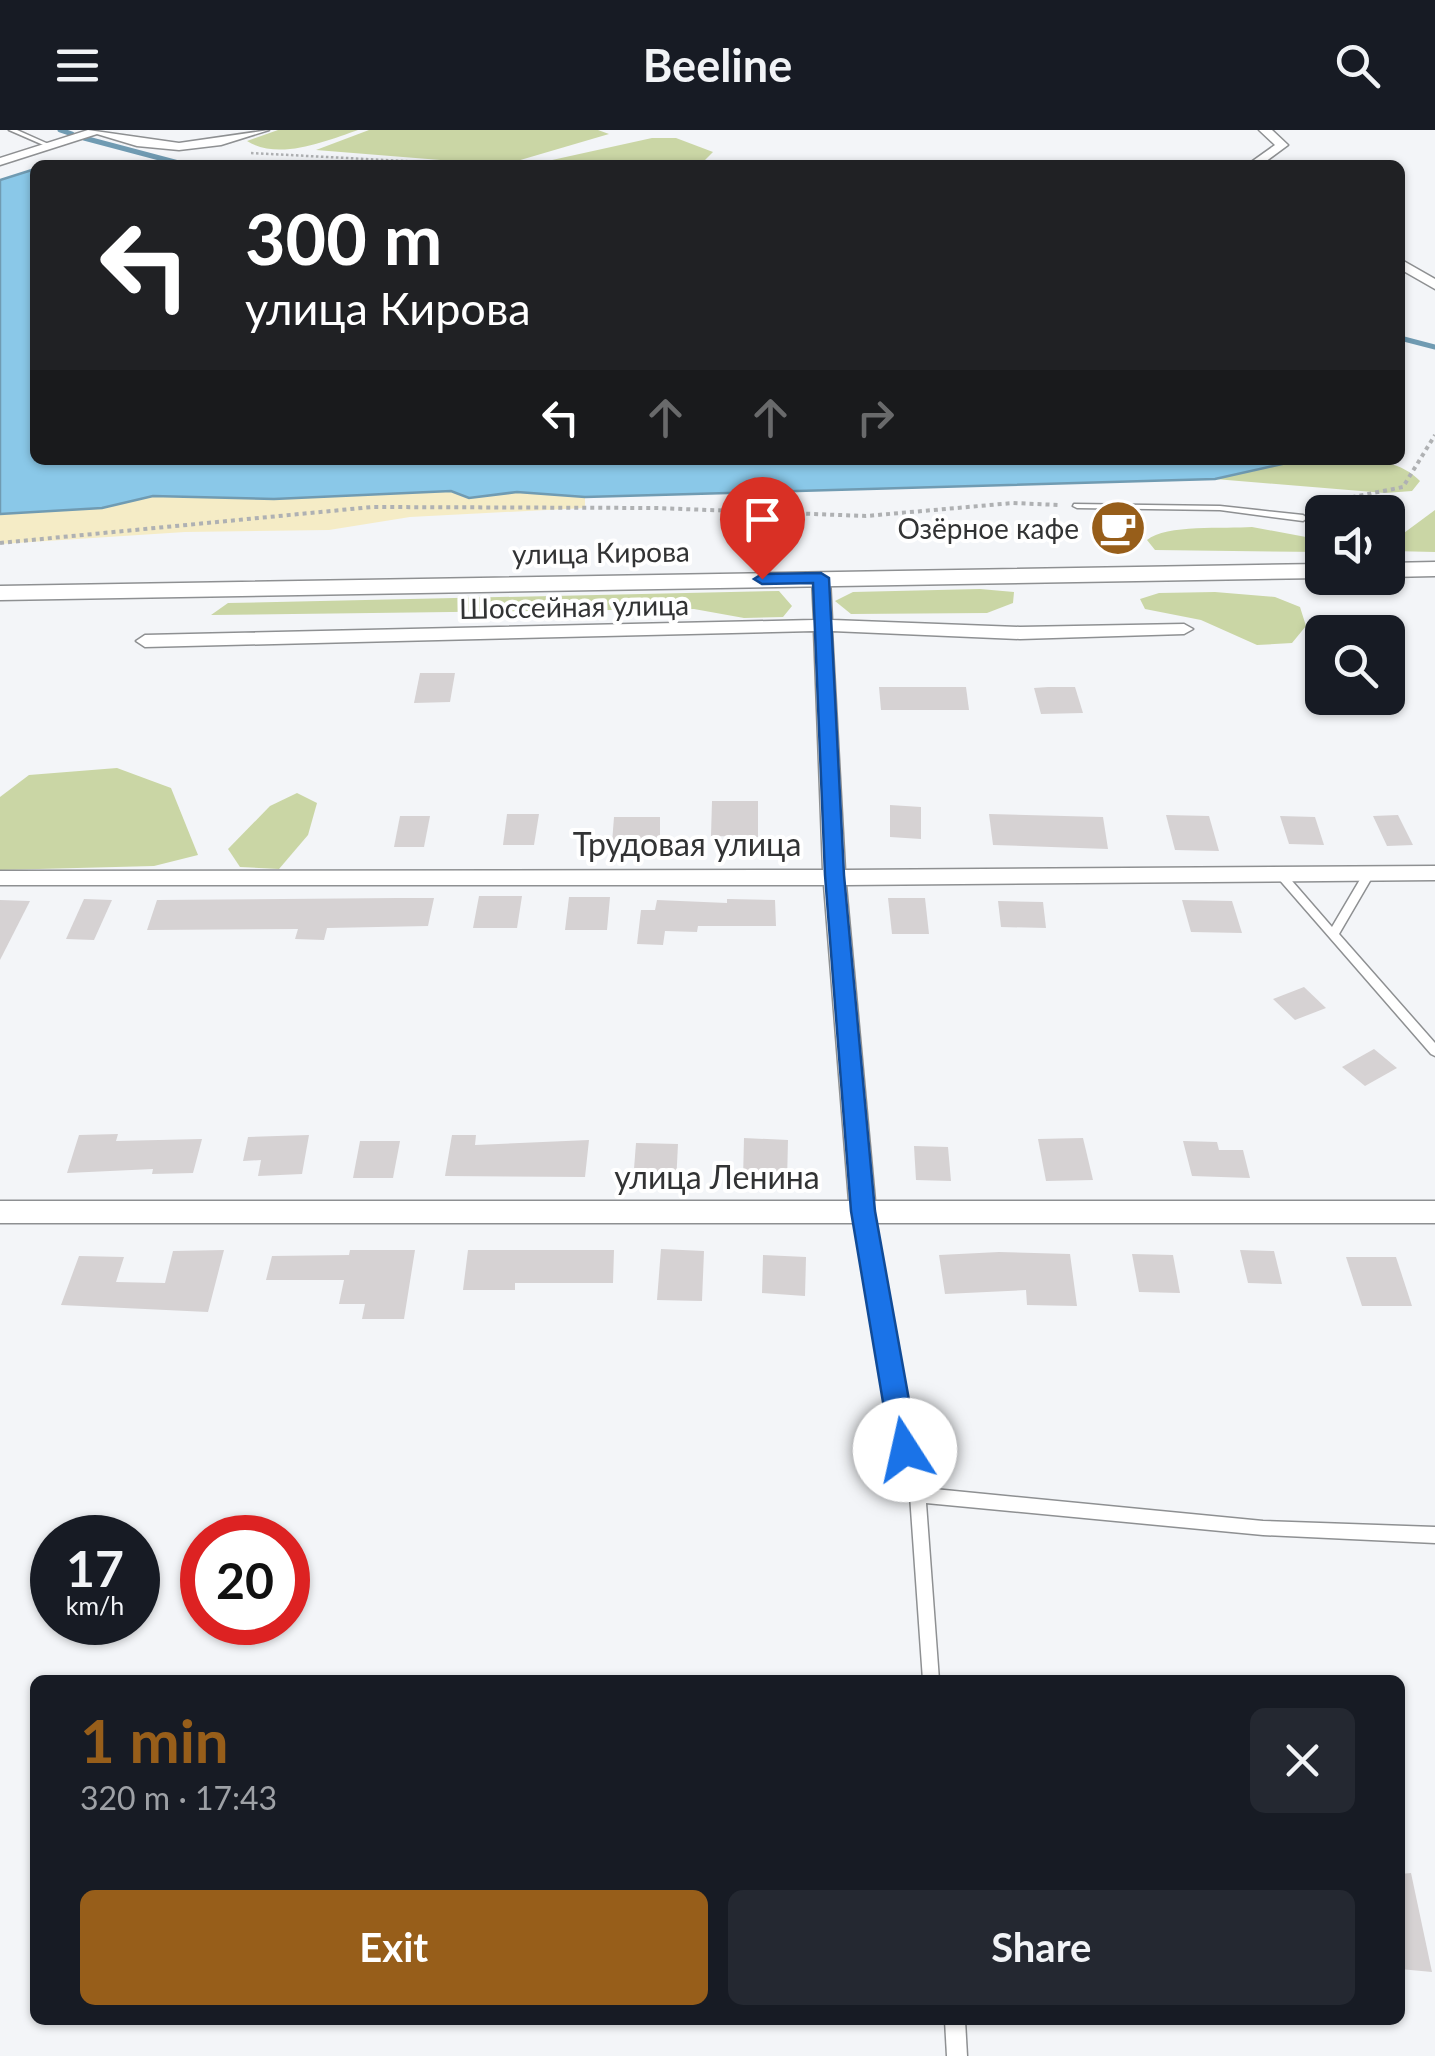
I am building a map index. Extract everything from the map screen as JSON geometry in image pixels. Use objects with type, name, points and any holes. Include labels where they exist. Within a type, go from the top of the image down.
[{"type":"main road","points":[[1405,570],[1435,569]]},
{"type":"main road","name":"улица Кирова","points":[[0,593],[1305,570]]},
{"type":"street","points":[[0,162],[96,130],[138,144],[178,147],[214,144],[263,130]]},
{"type":"street","points":[[1260,160],[1282,145],[1265,130]]},
{"type":"street","points":[[1405,266],[1435,285]]},
{"type":"street","points":[[821,578],[834,875],[863,1211]]},
{"type":"street","name":"Шоссейная улица","points":[[145,641],[824,625],[1020,633],[1184,629]]},
{"type":"street","name":"Трудовая улица","points":[[0,878],[1282,877],[1435,873]]},
{"type":"street","name":"улица Ленина","points":[[0,1212],[1435,1212]]},
{"type":"lane","points":[[12,130],[50,146]]},
{"type":"lane","points":[[1076,506],[1220,508],[1303,518]]},
{"type":"lane","points":[[1333,935],[1369,874]]},
{"type":"lane","points":[[1282,877],[1435,1050]]},
{"type":"lane","points":[[863,1211],[905,1450],[918,1494],[930,1675]]},
{"type":"lane","points":[[918,1494],[1263,1528],[1435,1534]]},
{"type":"lane","points":[[956,2025],[957,2056]]},
{"type":"path","points":[[236,152],[386,160]]},
{"type":"path","points":[[1303,518],[1348,498],[1403,487],[1435,435]]},
{"type":"path","points":[[0,543],[372,507],[656,508],[866,516],[1012,504],[1076,506]]},
{"type":"green space","points":[[278,130],[358,130],[288,149],[260,147],[247,141]]},
{"type":"green space","points":[[369,130],[598,130],[609,134],[520,160],[440,160],[316,150]]},
{"type":"green space","points":[[652,138],[676,138],[713,152],[705,160],[552,160]]},
{"type":"green space","points":[[1278,465],[1395,465],[1420,481],[1412,491],[1385,493],[1215,479]]},
{"type":"green space","points":[[1435,510],[1435,552],[1405,551],[1405,532]]},
{"type":"green space","points":[[1252,527],[1305,537],[1305,552],[1155,550],[1147,540],[1181,529]]},
{"type":"green space","points":[[779,591],[792,606],[783,617],[744,618],[694,609],[211,615],[228,603]]},
{"type":"green space","points":[[853,592],[1014,592],[1013,603],[987,613],[851,614],[835,601]]},
{"type":"green space","points":[[1159,593],[1275,597],[1300,607],[1305,627],[1292,643],[1257,645],[1201,620],[1145,609],[1140,599]]},
{"type":"green space","points":[[117,768],[171,788],[198,855],[154,866],[0,870],[0,797],[29,775]]},
{"type":"green space","points":[[297,793],[317,803],[308,835],[279,869],[240,867],[228,849],[270,806]]},
{"type":"sand","points":[[451,491],[469,498],[517,492],[585,497],[585,508],[410,517],[329,530],[185,532],[0,544],[0,514],[102,508],[153,496],[274,499]]},
{"type":"water","points":[[30,171],[30,465],[1278,465],[1215,479],[585,497],[517,492],[469,498],[451,491],[274,499],[153,496],[102,508],[0,514],[0,180]]},
{"type":"building","points":[[420,673],[455,673],[450,702],[414,703]]},
{"type":"building","points":[[879,687],[966,687],[969,710],[881,710]]},
{"type":"building","points":[[1075,687],[1083,713],[1041,714],[1034,688]]},
{"type":"building","points":[[712,801],[758,801],[758,837],[711,836]]},
{"type":"building","points":[[890,805],[921,807],[921,839],[890,837]]},
{"type":"building","points":[[507,814],[539,814],[534,845],[503,845]]},
{"type":"building","points":[[989,814],[1103,817],[1108,849],[993,845]]},
{"type":"building","points":[[1166,815],[1209,816],[1219,851],[1175,850]]},
{"type":"building","points":[[1398,815],[1413,845],[1387,846],[1373,816]]},
{"type":"building","points":[[400,816],[430,816],[424,847],[394,847]]},
{"type":"building","points":[[1280,816],[1315,817],[1324,845],[1289,844]]},
{"type":"building","points":[[614,817],[660,817],[660,843],[612,843]]},
{"type":"building","points":[[479,896],[522,896],[517,928],[473,928]]},
{"type":"building","points":[[569,897],[610,897],[607,930],[565,930]]},
{"type":"building","points":[[434,898],[428,926],[327,928],[324,940],[295,939],[298,929],[147,930],[157,900]]},
{"type":"building","points":[[888,898],[925,898],[929,934],[892,934]]},
{"type":"building","points":[[84,899],[112,900],[94,940],[66,939]]},
{"type":"building","points":[[727,899],[775,900],[776,926],[698,926],[697,932],[665,931],[663,945],[637,944],[641,910],[655,910],[657,900],[727,903]]},
{"type":"building","points":[[0,900],[30,901],[0,960]]},
{"type":"building","points":[[1182,900],[1232,901],[1242,933],[1191,932]]},
{"type":"building","points":[[998,901],[1043,902],[1046,928],[1001,927]]},
{"type":"building","points":[[1304,987],[1326,1008],[1295,1020],[1273,999]]},
{"type":"building","points":[[1374,1049],[1397,1068],[1365,1086],[1342,1067]]},
{"type":"building","points":[[118,1134],[116,1141],[202,1139],[193,1173],[152,1174],[153,1169],[67,1173],[79,1135]]},
{"type":"building","points":[[309,1135],[302,1174],[258,1176],[261,1160],[243,1161],[248,1137]]},
{"type":"building","points":[[452,1135],[476,1135],[475,1145],[589,1140],[585,1177],[445,1176]]},
{"type":"building","points":[[744,1138],[788,1140],[787,1182],[743,1180]]},
{"type":"building","points":[[1083,1138],[1093,1180],[1046,1181],[1038,1139]]},
{"type":"building","points":[[360,1141],[400,1141],[393,1178],[353,1178]]},
{"type":"building","points":[[1183,1141],[1217,1142],[1219,1150],[1243,1150],[1250,1178],[1192,1176]]},
{"type":"building","points":[[636,1143],[678,1144],[676,1184],[633,1182]]},
{"type":"building","points":[[914,1146],[948,1147],[951,1181],[916,1180]]},
{"type":"building","points":[[661,1249],[704,1251],[702,1301],[657,1300]]},
{"type":"building","points":[[224,1250],[208,1312],[61,1305],[79,1256],[124,1257],[116,1282],[165,1283],[173,1251]]},
{"type":"building","points":[[350,1250],[415,1250],[404,1319],[362,1319],[365,1304],[339,1304],[344,1280],[266,1280],[272,1256],[349,1255]]},
{"type":"building","points":[[468,1250],[614,1250],[613,1283],[515,1283],[515,1290],[463,1290]]},
{"type":"building","points":[[1240,1250],[1274,1251],[1282,1284],[1248,1283]]},
{"type":"building","points":[[1070,1254],[1077,1306],[1027,1305],[1026,1290],[945,1294],[939,1255]]},
{"type":"building","points":[[1132,1254],[1173,1255],[1180,1293],[1139,1292]]},
{"type":"building","points":[[763,1255],[806,1257],[805,1296],[762,1293]]},
{"type":"building","points":[[1346,1257],[1396,1257],[1412,1306],[1362,1306]]},
{"type":"building","points":[[1411,1873],[1432,1972],[1405,1969],[1405,1874]]},
{"type":"waterway","points":[[60,130],[72,134]]},
{"type":"waterway","points":[[84,138],[167,160]]},
{"type":"waterway","points":[[1405,339],[1435,347]]},
{"type":"place","name":"Озёрное кафе","points":[[1118,528]]},
{"type":"route","points":[[762,579],[821,578],[834,875],[863,1211],[905,1450]]}]
